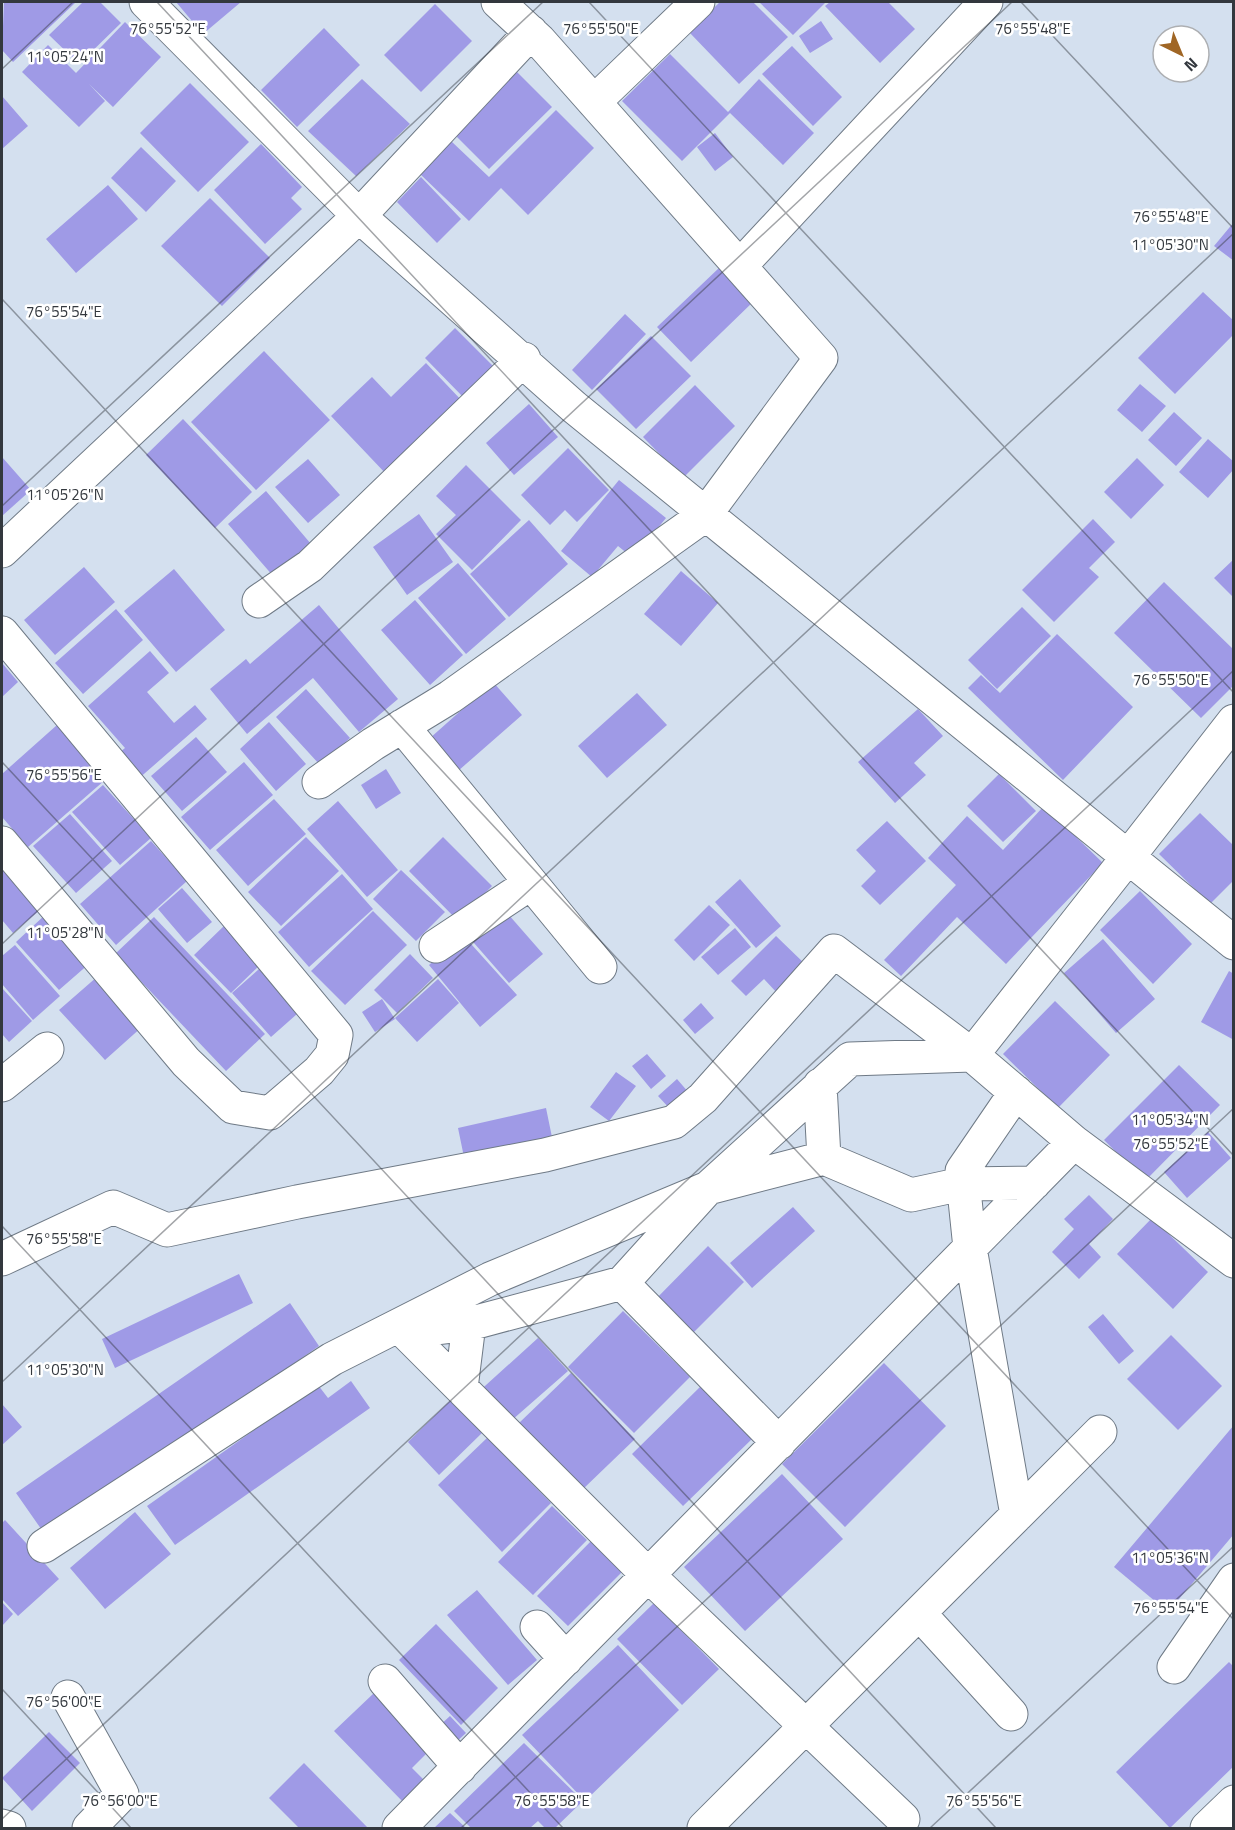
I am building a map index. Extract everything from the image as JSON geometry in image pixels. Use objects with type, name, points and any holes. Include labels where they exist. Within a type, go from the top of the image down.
[{"type":"street","points":[[146,2],[359,216],[524,359],[574,407],[1233,943]]},
{"type":"street","points":[[319,782],[450,697],[705,514],[821,358],[531,32],[498,2]]},
{"type":"street","points":[[594,102],[698,2]]},
{"type":"street","points":[[740,266],[986,2]]},
{"type":"street","points":[[2,551],[359,216],[531,32]]},
{"type":"street","points":[[259,601],[310,566],[524,359]]},
{"type":"street","points":[[2,633],[336,1035],[332,1055],[319,1071],[270,1113],[233,1107],[186,1062],[2,843]]},
{"type":"street","points":[[44,1546],[332,1359],[461,1311],[622,1284],[708,1188],[850,1059],[972,1055],[1233,721]]},
{"type":"street","points":[[402,726],[600,967]]},
{"type":"street","points":[[436,946],[531,883]]},
{"type":"street","points":[[2,1258],[112,1207],[167,1230],[297,1202],[545,1155],[674,1122],[703,1098],[834,951],[972,1055],[1074,1142],[1233,1261]]},
{"type":"street","points":[[2,1085],[47,1049]]},
{"type":"street","points":[[820,1084],[824,1158]]},
{"type":"street","points":[[1016,1092],[962,1171],[962,1184],[970,1248],[1017,1515]]},
{"type":"street","points":[[399,1828],[1074,1142]]},
{"type":"street","points":[[903,1819],[648,1575],[405,1332],[461,1311],[521,1266],[708,1188],[824,1158],[911,1195],[962,1184],[1034,1183]]},
{"type":"street","points":[[622,1284],[778,1443]]},
{"type":"street","points":[[460,1388],[461,1311]]},
{"type":"street","points":[[704,1828],[1100,1432]]},
{"type":"street","points":[[1174,1667],[1233,1580]]},
{"type":"street","points":[[919,1612],[1011,1714]]},
{"type":"street","points":[[537,1627],[566,1659]]},
{"type":"street","points":[[385,1681],[460,1767]]},
{"type":"street","points":[[68,1697],[122,1794],[89,1828]]},
{"type":"street","points":[[1207,1828],[1233,1802]]},
{"type":"street","points":[[2,1826],[9,1828]]},
{"type":"building","points":[[4,2],[76,2],[13,62],[2,50]]},
{"type":"building","points":[[83,2],[100,2],[121,23],[79,64],[49,35]]},
{"type":"building","points":[[176,2],[241,2],[203,34]]},
{"type":"building","points":[[720,2],[753,2],[788,37],[739,84],[689,32]]},
{"type":"building","points":[[759,2],[826,2],[793,35]]},
{"type":"building","points":[[830,2],[888,2],[915,29],[880,63],[825,6]]},
{"type":"building","points":[[435,4],[472,41],[421,92],[384,55]]},
{"type":"building","points":[[821,21],[833,39],[810,53],[799,36]]},
{"type":"building","points":[[125,22],[161,57],[113,107],[89,84],[105,101],[79,127],[22,72],[48,45],[76,73]]},
{"type":"building","points":[[324,28],[360,65],[297,127],[261,90]]},
{"type":"building","points":[[792,46],[842,97],[813,126],[762,74]]},
{"type":"building","points":[[670,54],[728,112],[759,79],[814,133],[783,165],[730,113],[682,161],[622,101]]},
{"type":"building","points":[[516,71],[552,107],[489,169],[453,133]]},
{"type":"building","points":[[362,79],[410,124],[356,176],[308,131]]},
{"type":"building","points":[[190,83],[249,142],[198,192],[140,133]]},
{"type":"building","points":[[2,96],[28,126],[2,149]]},
{"type":"building","points":[[556,110],[594,148],[528,215],[501,188],[469,221],[420,174],[451,141],[489,177]]},
{"type":"building","points":[[715,133],[733,157],[715,171],[697,147]]},
{"type":"building","points":[[261,144],[302,187],[291,198],[302,209],[265,244],[214,190]]},
{"type":"building","points":[[141,147],[176,181],[146,212],[111,178]]},
{"type":"building","points":[[421,177],[461,219],[437,243],[397,202]]},
{"type":"building","points":[[108,185],[138,219],[76,273],[46,239]]},
{"type":"building","points":[[210,198],[270,258],[222,306],[161,246]]},
{"type":"building","points":[[1234,222],[1234,261],[1214,246]]},
{"type":"building","points":[[720,267],[754,301],[691,362],[657,327]]},
{"type":"building","points":[[1203,292],[1234,321],[1234,334],[1175,394],[1138,358]]},
{"type":"building","points":[[625,314],[646,334],[592,390],[572,370]]},
{"type":"building","points":[[455,328],[496,369],[465,399],[425,358]]},
{"type":"building","points":[[651,336],[691,376],[636,429],[596,389]]},
{"type":"building","points":[[264,351],[330,420],[256,490],[191,422]]},
{"type":"building","points":[[426,363],[464,403],[388,476],[331,416],[372,377],[391,397]]},
{"type":"building","points":[[1140,384],[1166,406],[1142,432],[1117,410]]},
{"type":"building","points":[[695,385],[735,426],[683,478],[643,437]]},
{"type":"building","points":[[529,404],[558,437],[514,475],[486,443]]},
{"type":"building","points":[[1174,412],[1202,438],[1176,466],[1148,440]]},
{"type":"building","points":[[183,419],[252,492],[215,528],[146,455]]},
{"type":"building","points":[[1208,439],[1234,462],[1234,469],[1208,498],[1179,472]]},
{"type":"building","points":[[568,448],[609,490],[577,522],[565,510],[550,525],[521,495]]},
{"type":"building","points":[[2,457],[31,490],[2,516]]},
{"type":"building","points":[[1137,458],[1164,485],[1131,519],[1104,492]]},
{"type":"building","points":[[308,459],[340,495],[308,523],[275,487]]},
{"type":"building","points":[[466,465],[521,520],[472,570],[436,534],[456,515],[436,496]]},
{"type":"building","points":[[619,480],[666,518],[633,558],[618,546],[592,577],[561,551]]},
{"type":"building","points":[[266,491],[311,544],[274,577],[228,524]]},
{"type":"building","points":[[419,514],[453,562],[407,595],[373,547]]},
{"type":"building","points":[[1093,519],[1115,542],[1089,568],[1099,577],[1054,622],[1022,590]]},
{"type":"building","points":[[529,520],[568,564],[509,617],[470,574]]},
{"type":"building","points":[[1234,559],[1234,598],[1214,578]]},
{"type":"building","points":[[458,563],[506,619],[466,654],[418,598]]},
{"type":"building","points":[[84,567],[115,602],[55,655],[24,620]]},
{"type":"building","points":[[174,569],[225,630],[176,672],[124,611]]},
{"type":"building","points":[[681,571],[718,603],[681,646],[644,614]]},
{"type":"building","points":[[1164,582],[1234,650],[1234,685],[1201,718],[1114,633]]},
{"type":"building","points":[[415,600],[463,655],[430,685],[381,630]]},
{"type":"building","points":[[319,605],[398,699],[359,732],[313,678],[247,734],[210,689],[246,659],[250,664]]},
{"type":"building","points":[[1022,607],[1051,636],[997,689],[968,660]]},
{"type":"building","points":[[116,609],[143,640],[83,694],[55,663]]},
{"type":"building","points":[[1057,634],[1133,707],[1063,780],[968,688],[981,675],[1000,693]]},
{"type":"building","points":[[150,651],[169,673],[147,692],[174,723],[195,705],[207,719],[137,780],[115,756],[125,748],[88,706]]},
{"type":"building","points":[[2,663],[18,682],[2,697]]},
{"type":"building","points":[[493,682],[522,715],[458,771],[429,739]]},
{"type":"building","points":[[306,689],[350,738],[320,765],[276,717]]},
{"type":"building","points":[[637,693],[667,725],[607,778],[578,746]]},
{"type":"building","points":[[918,709],[943,736],[914,763],[926,775],[895,803],[858,762]]},
{"type":"building","points":[[269,722],[306,764],[276,791],[240,749]]},
{"type":"building","points":[[57,725],[105,780],[28,847],[2,817],[2,774]]},
{"type":"building","points":[[196,737],[227,772],[182,811],[151,776]]},
{"type":"building","points":[[244,762],[273,795],[210,850],[181,817]]},
{"type":"building","points":[[386,769],[401,793],[376,809],[361,785]]},
{"type":"building","points":[[999,774],[1036,811],[1003,842],[967,806]]},
{"type":"building","points":[[103,785],[151,838],[120,865],[72,812]]},
{"type":"building","points":[[274,799],[306,834],[248,886],[216,850]]},
{"type":"building","points":[[338,801],[398,870],[367,897],[307,829]]},
{"type":"building","points":[[1044,806],[1103,863],[1006,964],[957,917],[901,976],[884,960],[956,885],[928,858],[967,816],[1003,850]]},
{"type":"building","points":[[1200,813],[1234,846],[1234,880],[1210,904],[1159,854]]},
{"type":"building","points":[[70,814],[112,861],[76,893],[33,846]]},
{"type":"building","points":[[887,821],[926,861],[880,905],[861,886],[876,871],[856,850]]},
{"type":"building","points":[[306,837],[339,871],[281,926],[248,892]]},
{"type":"building","points":[[443,837],[492,886],[458,921],[409,871]]},
{"type":"building","points":[[151,841],[187,881],[116,945],[80,904]]},
{"type":"building","points":[[2,864],[41,909],[13,933],[2,920]]},
{"type":"building","points":[[401,870],[445,912],[416,941],[373,899]]},
{"type":"building","points":[[342,874],[373,909],[309,967],[278,932]]},
{"type":"building","points":[[740,879],[781,926],[756,948],[715,902]]},
{"type":"building","points":[[182,888],[212,922],[187,943],[158,909]]},
{"type":"building","points":[[1140,891],[1192,944],[1153,984],[1100,930]]},
{"type":"building","points":[[709,905],[730,925],[694,961],[674,940]]},
{"type":"building","points":[[501,906],[543,954],[509,983],[467,935]]},
{"type":"building","points":[[373,911],[407,945],[345,1005],[311,971]]},
{"type":"building","points":[[46,914],[90,963],[59,990],[16,942]]},
{"type":"building","points":[[154,917],[265,1034],[226,1071],[115,954]]},
{"type":"building","points":[[225,925],[262,963],[231,993],[194,955]]},
{"type":"building","points":[[735,928],[751,947],[718,975],[701,957]]},
{"type":"building","points":[[463,935],[517,995],[480,1027],[429,965]]},
{"type":"building","points":[[776,936],[806,965],[778,994],[764,979],[746,996],[731,981]]},
{"type":"building","points":[[1103,939],[1155,999],[1116,1033],[1064,973]]},
{"type":"building","points":[[15,945],[60,996],[33,1020],[2,984],[2,956]]},
{"type":"building","points":[[410,954],[433,978],[397,1013],[374,990]]},
{"type":"building","points":[[259,969],[297,1014],[271,1037],[232,993]]},
{"type":"building","points":[[1229,971],[1234,974],[1234,1040],[1201,1022]]},
{"type":"building","points":[[98,976],[143,1026],[105,1060],[59,1010]]},
{"type":"building","points":[[438,979],[459,1003],[417,1042],[395,1018]]},
{"type":"building","points":[[2,988],[32,1021],[9,1042],[2,1034]]},
{"type":"building","points":[[382,999],[395,1019],[375,1032],[362,1012]]},
{"type":"building","points":[[1055,1001],[1110,1055],[1058,1108],[1003,1054]]},
{"type":"building","points":[[701,1003],[714,1018],[695,1034],[683,1020]]},
{"type":"building","points":[[647,1054],[666,1076],[651,1089],[632,1066]]},
{"type":"building","points":[[1179,1065],[1220,1105],[1145,1181],[1104,1140]]},
{"type":"building","points":[[616,1072],[636,1086],[609,1121],[590,1107]]},
{"type":"building","points":[[677,1079],[689,1093],[671,1110],[658,1096]]},
{"type":"building","points":[[546,1108],[553,1142],[465,1162],[458,1128]]},
{"type":"building","points":[[1208,1132],[1231,1158],[1187,1198],[1164,1172]]},
{"type":"building","points":[[1089,1195],[1113,1219],[1089,1244],[1101,1257],[1079,1279],[1052,1252],[1074,1229],[1064,1219]]},
{"type":"building","points":[[793,1207],[815,1231],[752,1288],[730,1263]]},
{"type":"building","points":[[1152,1218],[1208,1272],[1173,1309],[1117,1254]]},
{"type":"building","points":[[708,1246],[744,1282],[687,1339],[651,1304]]},
{"type":"building","points":[[239,1274],[253,1303],[115,1368],[102,1339]]},
{"type":"building","points":[[290,1303],[319,1346],[46,1536],[16,1493]]},
{"type":"building","points":[[623,1311],[690,1377],[634,1433],[568,1367]]},
{"type":"building","points":[[1103,1314],[1134,1351],[1119,1364],[1088,1327]]},
{"type":"building","points":[[1171,1335],[1222,1386],[1178,1430],[1127,1379]]},
{"type":"building","points":[[538,1338],[568,1371],[504,1427],[475,1395]]},
{"type":"building","points":[[884,1363],[946,1426],[845,1527],[782,1464]]},
{"type":"building","points":[[571,1373],[635,1439],[582,1490],[519,1423]]},
{"type":"building","points":[[351,1381],[370,1408],[175,1545],[147,1506],[318,1385],[328,1398]]},
{"type":"building","points":[[702,1385],[753,1438],[683,1506],[632,1454]]},
{"type":"building","points":[[451,1400],[483,1432],[439,1475],[408,1442]]},
{"type":"building","points":[[2,1404],[22,1427],[2,1445]]},
{"type":"building","points":[[1234,1425],[1234,1534],[1168,1612],[1114,1567]]},
{"type":"building","points":[[487,1438],[551,1503],[502,1552],[438,1485]]},
{"type":"building","points":[[782,1474],[843,1539],[745,1631],[684,1567]]},
{"type":"building","points":[[552,1506],[587,1540],[533,1595],[498,1562]]},
{"type":"building","points":[[135,1512],[171,1554],[105,1609],[70,1568]]},
{"type":"building","points":[[5,1520],[59,1579],[18,1616],[2,1599],[2,1523]]},
{"type":"building","points":[[595,1537],[626,1568],[568,1626],[537,1596]]},
{"type":"building","points":[[477,1590],[537,1660],[508,1685],[447,1615]]},
{"type":"building","points":[[2,1602],[13,1614],[2,1626]]},
{"type":"building","points":[[654,1603],[719,1669],[682,1705],[617,1639]]},
{"type":"building","points":[[436,1624],[498,1688],[461,1725],[399,1660]]},
{"type":"building","points":[[618,1645],[679,1710],[585,1801],[522,1735]]},
{"type":"building","points":[[1229,1662],[1234,1667],[1234,1766],[1170,1828],[1116,1772]]},
{"type":"building","points":[[374,1693],[429,1751],[412,1768],[426,1782],[404,1803],[334,1731]]},
{"type":"building","points":[[450,1716],[466,1733],[454,1744],[438,1727]]},
{"type":"building","points":[[49,1732],[80,1763],[32,1811],[2,1778]]},
{"type":"building","points":[[524,1743],[583,1801],[555,1828],[545,1828],[538,1821],[530,1828],[471,1828],[454,1811]]},
{"type":"building","points":[[304,1763],[368,1828],[299,1828],[269,1798]]},
{"type":"building","points":[[450,1813],[466,1828],[434,1828]]}]
